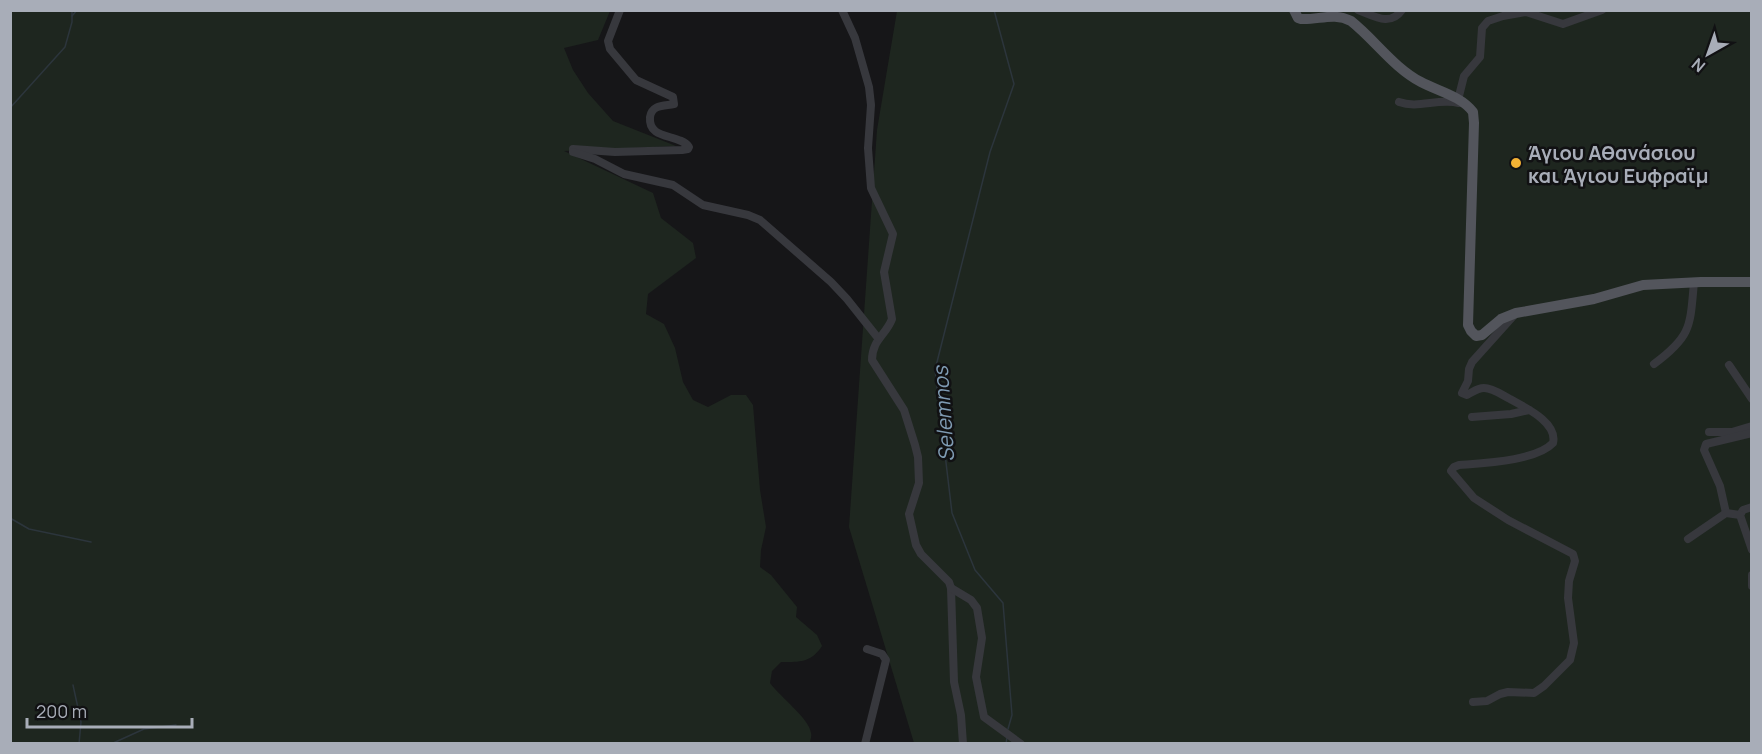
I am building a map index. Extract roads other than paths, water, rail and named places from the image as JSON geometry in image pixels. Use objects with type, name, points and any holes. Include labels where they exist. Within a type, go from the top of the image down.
[{"type":"main road","points":[[1294,10],[1301,19],[1341,17],[1351,21],[1414,78],[1461,102],[1473,112],[1468,325],[1473,334],[1480,336],[1501,319],[1516,313],[1594,299],[1643,285],[1752,282]]},
{"type":"street","points":[[620,10],[608,41],[610,49],[636,80],[673,97],[674,104],[660,105],[652,112],[650,118],[652,127],[659,134],[686,143],[689,147],[681,150],[615,152],[573,149],[573,152],[595,159],[624,174],[673,185],[704,205],[760,220],[831,282],[878,338]]},
{"type":"street","points":[[842,10],[855,38],[869,87],[871,105],[868,148],[871,188],[893,234],[884,272],[892,319],[878,338],[872,360],[904,410],[918,457],[919,483],[909,514],[916,545],[921,554],[949,582],[951,588],[954,682],[961,715],[963,744]]},
{"type":"street","points":[[1324,17],[1338,10]]},
{"type":"street","points":[[1358,10],[1389,20],[1395,19],[1402,10]]},
{"type":"street","points":[[1399,102],[1410,105],[1444,100],[1461,102],[1464,76],[1480,57],[1482,28],[1488,21],[1526,12],[1563,24],[1602,10]]},
{"type":"street","points":[[1654,364],[1673,350],[1685,335],[1690,320],[1694,282]]},
{"type":"street","points":[[1473,702],[1488,701],[1500,693],[1534,693],[1544,687],[1570,660],[1574,650],[1568,598],[1569,581],[1575,561],[1573,554],[1508,520],[1478,501],[1451,473],[1452,468],[1460,465],[1509,460],[1551,445],[1554,436],[1551,430],[1529,410],[1489,388],[1480,388],[1467,395],[1462,393],[1468,381],[1472,362],[1514,319],[1516,313]]},
{"type":"street","points":[[1729,365],[1752,399]]},
{"type":"street","points":[[1472,417],[1529,410]]},
{"type":"street","points":[[1709,432],[1732,432],[1752,426]]},
{"type":"street","points":[[1726,513],[1720,486],[1704,450],[1706,444],[1752,433]]},
{"type":"street","points":[[1740,515],[1743,510],[1752,507]]},
{"type":"street","points":[[1688,539],[1726,513],[1740,515]]},
{"type":"street","points":[[1740,515],[1752,550]]},
{"type":"street","points":[[1752,575],[1752,586]]},
{"type":"street","points":[[951,588],[971,600],[977,608],[982,638],[976,677],[984,717],[1021,744]]},
{"type":"street","points":[[865,744],[886,660],[882,654],[867,649]]},
{"type":"waterway","points":[[10,108],[65,47],[72,22],[72,10]]},
{"type":"waterway","points":[[72,16],[77,10]]},
{"type":"waterway","name":"Selemnos","points":[[994,10],[1014,84],[990,152],[935,370],[952,513],[975,570],[1003,603],[1012,715],[1008,729]]},
{"type":"waterway","points":[[10,518],[29,529],[91,542]]},
{"type":"waterway","points":[[73,685],[81,722],[79,744]]},
{"type":"waterway","points":[[111,744],[144,729],[176,725]]},
{"type":"waterway","name":"Selemnos","points":[[1006,744],[1007,737]]},
{"type":"place","name":"Άγιου Αθανάσιου και Άγιου Ευφραϊμ","points":[[1516,163]]}]
